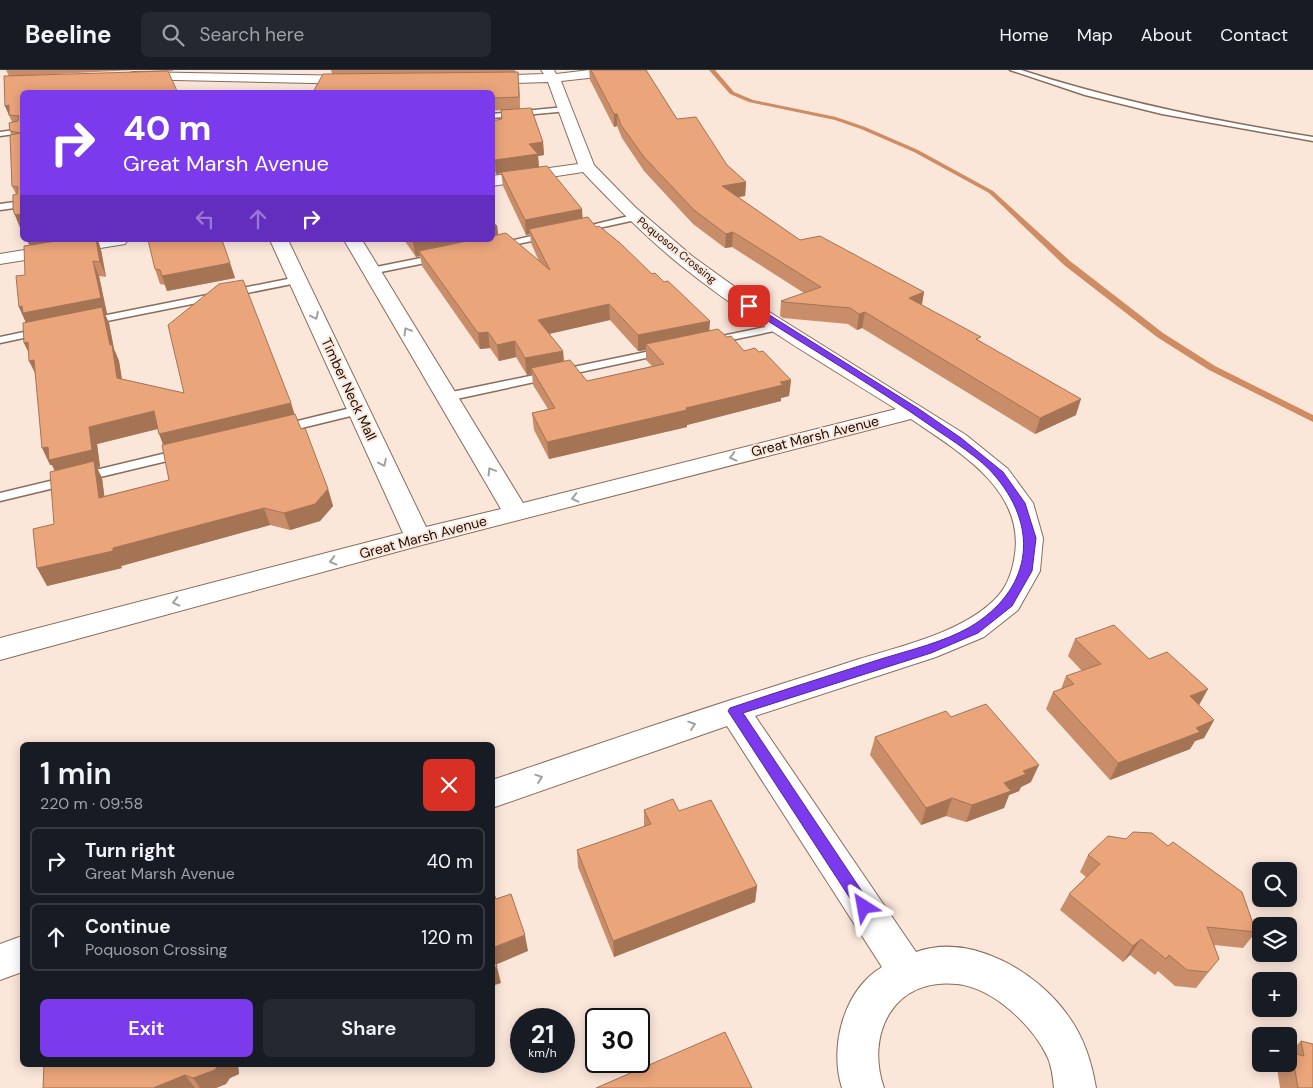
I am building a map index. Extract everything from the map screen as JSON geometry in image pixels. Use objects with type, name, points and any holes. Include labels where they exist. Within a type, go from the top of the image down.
[{"type":"street","points":[[466,80],[625,70]]},
{"type":"street","points":[[203,73],[209,90]]},
{"type":"street","points":[[120,76],[203,73],[369,80]]},
{"type":"street","points":[[256,74],[264,90]]},
{"type":"street","name":"Poquoson Crossing","points":[[550,74],[587,167],[637,218],[686,260],[780,327],[915,411]]},
{"type":"street","points":[[495,182],[587,167]]},
{"type":"street","points":[[0,259],[106,242]]},
{"type":"street","name":"Timber Neck Mall","points":[[280,242],[418,538]]},
{"type":"street","points":[[354,242],[516,513]]},
{"type":"street","points":[[495,793],[734,711],[926,650],[974,630],[1008,603],[1026,571],[1030,538],[1020,503],[999,474],[958,440],[915,411]]},
{"type":"street","name":"Great Marsh Avenue","points":[[0,649],[418,538],[915,411]]},
{"type":"street","points":[[734,711],[907,972]]},
{"type":"street","points":[[0,962],[20,955]]},
{"type":"street","points":[[863,1088],[859,1077],[856,1042],[865,1012],[882,987],[907,972],[939,965],[974,969],[1008,984],[1038,1009],[1062,1042],[1075,1079],[1075,1088]]},
{"type":"lane","points":[[1014,70],[1111,101],[1232,127],[1313,139]]},
{"type":"lane","points":[[495,116],[565,109]]},
{"type":"lane","points":[[0,134],[20,132]]},
{"type":"lane","points":[[0,207],[20,204]]},
{"type":"lane","points":[[485,248],[637,218]]},
{"type":"lane","points":[[371,270],[447,255]]},
{"type":"lane","points":[[77,324],[298,280]]},
{"type":"lane","points":[[704,343],[780,327]]},
{"type":"lane","points":[[0,340],[58,328]]},
{"type":"lane","points":[[447,398],[675,349]]},
{"type":"lane","points":[[271,431],[359,410]]},
{"type":"lane","points":[[0,497],[194,450]]},
{"type":"building","points":[[591,70],[646,70],[677,119],[696,117],[727,165],[746,182],[722,186],[800,240],[820,236],[924,292],[909,298],[981,337],[976,339],[1081,399],[1040,418],[865,312],[859,314],[850,308],[781,301],[821,287],[733,232],[726,234],[694,210],[644,157],[621,125],[617,114],[614,114]]},
{"type":"building","points":[[168,71],[177,90],[20,90],[20,133],[10,131],[9,123],[18,121],[19,116],[9,115],[9,105],[5,106],[4,76]]},
{"type":"building","points":[[518,72],[519,97],[495,98],[495,90],[314,90],[323,74]]},
{"type":"building","points":[[531,108],[543,142],[529,144],[538,154],[495,160],[495,120],[502,119],[501,110]]},
{"type":"building","points":[[20,133],[20,214],[15,215],[13,195],[17,194],[18,187],[12,186],[10,135]]},
{"type":"building","points":[[547,166],[582,209],[525,220],[501,172]]},
{"type":"building","points":[[588,217],[596,227],[599,226],[620,243],[652,274],[655,273],[664,282],[668,281],[710,321],[638,335],[609,304],[538,320],[563,351],[525,358],[515,341],[497,345],[488,332],[478,333],[419,251],[462,242],[495,242],[495,235],[506,233],[550,270],[529,229]]},
{"type":"building","points":[[50,242],[96,242],[100,262],[93,261],[101,298],[23,313],[22,306],[19,307],[16,276],[25,275],[24,246]]},
{"type":"building","points":[[148,242],[223,242],[230,263],[162,276],[160,270],[155,269]]},
{"type":"building","points":[[243,280],[291,403],[159,434],[154,411],[89,427],[92,450],[49,460],[48,447],[42,448],[34,360],[29,361],[28,342],[24,343],[23,323],[102,307],[110,345],[112,345],[117,378],[184,393],[168,325],[219,284]]},
{"type":"building","points":[[718,329],[727,337],[731,336],[744,351],[755,348],[759,352],[763,351],[791,380],[780,382],[783,385],[686,408],[687,410],[547,442],[532,413],[555,408],[531,368],[570,360],[587,381],[664,364],[646,344]]},
{"type":"building","points":[[295,414],[301,429],[305,428],[328,489],[315,504],[284,513],[264,508],[113,548],[113,551],[37,568],[33,529],[54,524],[50,472],[94,461],[99,498],[169,480],[162,445]]},
{"type":"building","points":[[1114,625],[1149,659],[1167,652],[1208,689],[1190,696],[1214,720],[1196,728],[1200,732],[1118,763],[1053,692],[1074,684],[1066,676],[1101,664],[1075,639]]},
{"type":"building","points":[[986,704],[1039,765],[1023,771],[1026,774],[1004,783],[1011,791],[972,805],[952,798],[926,808],[875,737],[946,711],[951,717]]},
{"type":"building","points":[[673,799],[679,811],[711,800],[757,886],[613,941],[577,850],[651,824],[644,810]]},
{"type":"building","points":[[1133,832],[1152,833],[1168,846],[1173,842],[1242,892],[1252,921],[1252,932],[1207,927],[1219,959],[1208,972],[1187,970],[1169,955],[1166,959],[1141,939],[1133,946],[1069,894],[1100,864],[1088,855],[1108,836],[1126,839]]},
{"type":"building","points":[[511,894],[525,935],[495,947],[495,896],[496,899]]},
{"type":"building","points":[[725,1032],[752,1088],[596,1088],[631,1073],[650,1073],[650,1065]]},
{"type":"building","points":[[1301,1041],[1313,1044],[1313,1088],[1298,1088],[1295,1072],[1297,1072],[1297,1054],[1304,1056]]},
{"type":"building","points":[[44,1067],[217,1067],[215,1070],[193,1078],[185,1075],[153,1088],[43,1088]]},
{"type":"waterway","points":[[712,70],[732,93],[751,101],[836,119],[863,128],[916,151],[991,192],[1067,263],[1160,335],[1212,368],[1313,419]]},
{"type":"route","points":[[749,306],[958,440],[999,474],[1020,503],[1030,538],[1026,571],[1008,603],[974,630],[926,650],[734,711],[864,907]]}]
